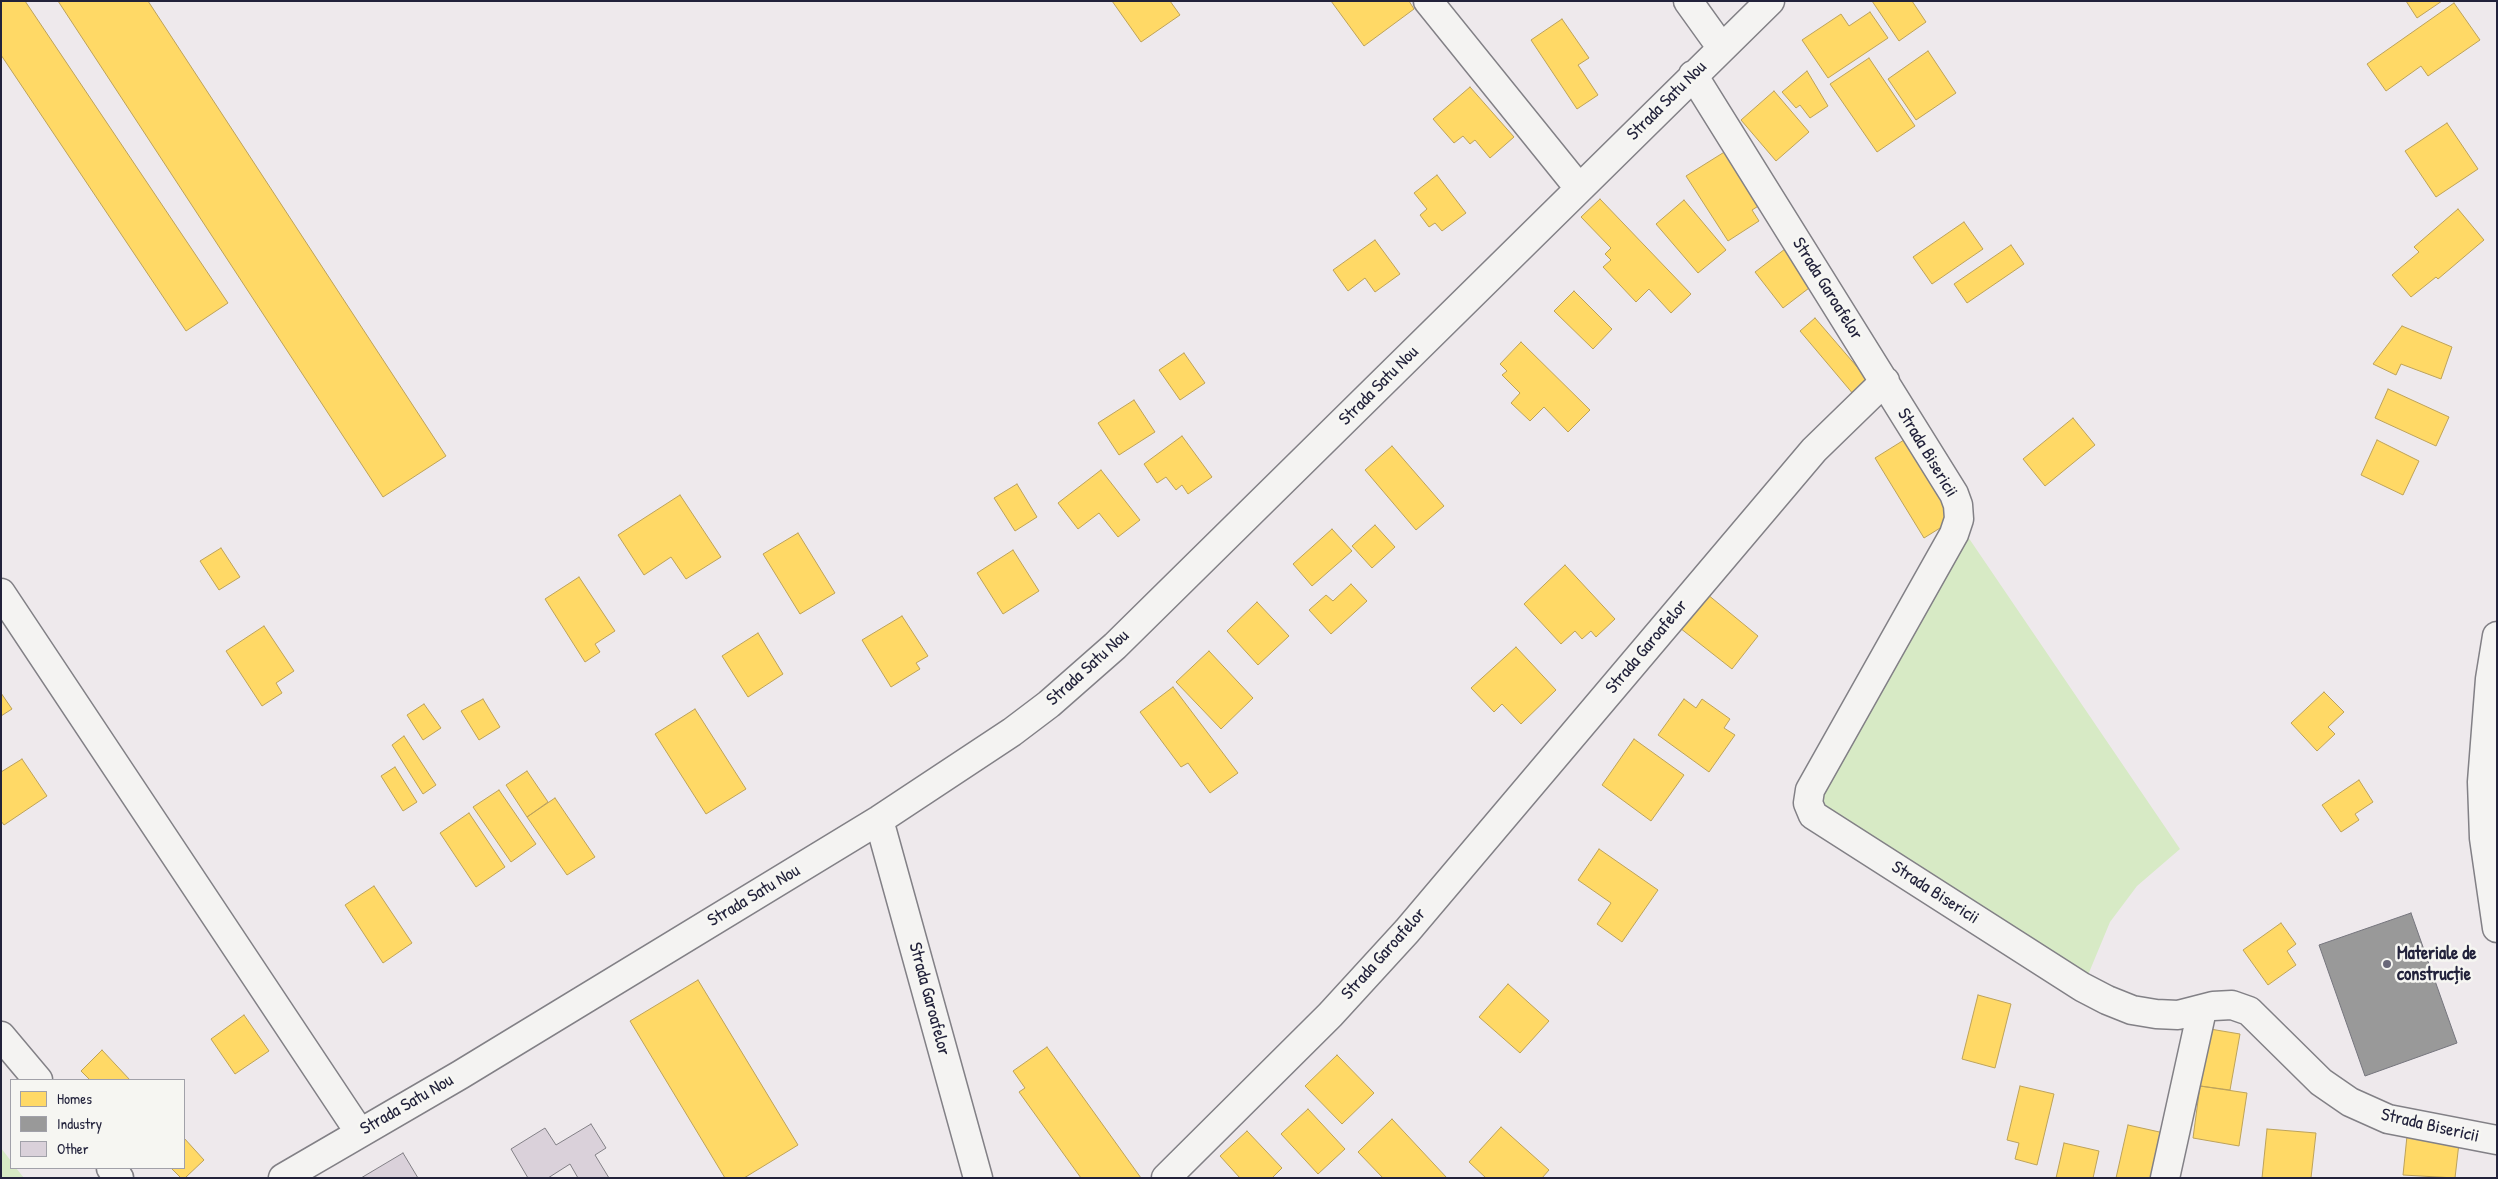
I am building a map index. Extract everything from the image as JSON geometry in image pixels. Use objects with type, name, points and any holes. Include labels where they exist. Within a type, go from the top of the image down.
[{"type":"main road","points":[[1428,1],[1579,188]]},
{"type":"main road","points":[[1688,1],[1722,48]]},
{"type":"main road","name":"Strada Satu Nou","points":[[283,1178],[469,1070],[879,820],[1012,732],[1049,704],[1109,652],[1770,1]]},
{"type":"main road","name":"Strada Garoafelor","points":[[1166,1178],[1330,1015],[1400,938],[1814,450],[1885,381],[1694,75]]},
{"type":"main road","name":"Strada Bisericii","points":[[1885,381],[1954,494],[1959,519],[1954,534],[1810,790],[1808,803],[1814,815],[2082,987],[2108,1000],[2132,1010],[2156,1014],[2178,1014],[2213,1006],[2232,1005],[2249,1011],[2321,1082],[2350,1102],[2388,1119],[2497,1140]]},
{"type":"main road","points":[[1,593],[360,1133]]},
{"type":"main road","points":[[2497,636],[2488,696],[2482,782],[2484,838],[2497,928]]},
{"type":"main road","name":"Strada Garoafelor","points":[[879,820],[978,1178]]},
{"type":"main road","points":[[2165,1178],[2202,1010]]},
{"type":"main road","points":[[1,1036],[37,1079]]},
{"type":"green space","points":[[1966,534],[2180,849],[2137,886],[2110,922],[2088,975],[1827,809],[1821,795]]},
{"type":"green space","points":[[1,1148],[10,1160],[10,1169],[17,1169],[24,1178],[1,1178]]},
{"type":"building: Homes","points":[[1,1],[25,1],[228,303],[186,331],[1,55]]},
{"type":"building: Homes","points":[[58,1],[148,1],[446,456],[383,497]]},
{"type":"building: Homes","points":[[1112,1],[1170,1],[1180,15],[1141,42]]},
{"type":"building: Homes","points":[[1331,1],[1409,1],[1414,9],[1364,46]]},
{"type":"building: Homes","points":[[1872,1],[1912,1],[1926,22],[1899,41]]},
{"type":"building: Homes","points":[[2406,1],[2442,1],[2417,18]]},
{"type":"building: Homes","points":[[2454,3],[2480,40],[2428,76],[2421,66],[2386,91],[2367,64]]},
{"type":"building: Homes","points":[[1870,12],[1888,38],[1828,78],[1802,40],[1841,14],[1849,26]]},
{"type":"building: Homes","points":[[1562,19],[1589,58],[1578,65],[1598,95],[1577,109],[1531,40]]},
{"type":"building: Homes","points":[[1928,51],[1956,93],[1916,120],[1888,79]]},
{"type":"building: Homes","points":[[1869,58],[1915,126],[1877,152],[1830,84]]},
{"type":"building: Homes","points":[[1807,71],[1828,106],[1810,118],[1800,105],[1796,108],[1782,92]]},
{"type":"building: Homes","points":[[1470,87],[1514,137],[1490,158],[1475,140],[1470,144],[1463,136],[1454,143],[1433,119]]},
{"type":"building: Homes","points":[[1774,91],[1809,132],[1776,161],[1741,120]]},
{"type":"building: Homes","points":[[2447,123],[2478,169],[2436,197],[2405,151]]},
{"type":"building: Homes","points":[[1726,151],[1760,205],[1752,210],[1759,221],[1728,241],[1686,176]]},
{"type":"building: Homes","points":[[1437,175],[1466,213],[1442,231],[1435,223],[1429,227],[1420,215],[1427,209],[1414,193]]},
{"type":"building: Homes","points":[[1600,199],[1691,294],[1671,313],[1649,289],[1636,302],[1603,267],[1611,260],[1605,254],[1611,248],[1581,217]]},
{"type":"building: Homes","points":[[1684,200],[1726,250],[1698,273],[1656,224]]},
{"type":"building: Homes","points":[[2458,209],[2484,240],[2438,279],[2436,277],[2411,297],[2392,275],[2419,252],[2414,247]]},
{"type":"building: Homes","points":[[1964,222],[1983,249],[1932,284],[1913,257]]},
{"type":"building: Homes","points":[[1375,240],[1400,274],[1375,292],[1365,278],[1348,291],[1333,270]]},
{"type":"building: Homes","points":[[2011,245],[2024,264],[1967,303],[1954,284]]},
{"type":"building: Homes","points":[[1785,249],[1813,285],[1783,308],[1755,272]]},
{"type":"building: Homes","points":[[1574,291],[1612,329],[1593,349],[1554,311]]},
{"type":"building: Homes","points":[[1815,318],[1870,382],[1854,395],[1800,331]]},
{"type":"building: Homes","points":[[2402,326],[2452,347],[2441,379],[2401,364],[2396,375],[2373,364]]},
{"type":"building: Homes","points":[[1521,342],[1590,410],[1568,432],[1544,407],[1530,421],[1511,403],[1520,393],[1502,375],[1507,371],[1500,364]]},
{"type":"building: Homes","points":[[1184,353],[1205,383],[1180,400],[1159,370]]},
{"type":"building: Homes","points":[[2388,389],[2449,417],[2436,446],[2375,418]]},
{"type":"building: Homes","points":[[1134,400],[1155,432],[1119,455],[1098,423]]},
{"type":"building: Homes","points":[[2073,418],[2095,445],[2045,486],[2023,459]]},
{"type":"building: Homes","points":[[1182,436],[1212,477],[1188,494],[1182,485],[1176,490],[1166,477],[1157,483],[1144,464]]},
{"type":"building: Homes","points":[[1904,440],[1953,520],[1924,538],[1875,458]]},
{"type":"building: Homes","points":[[2377,440],[2419,461],[2403,495],[2361,475]]},
{"type":"building: Homes","points":[[1392,446],[1444,506],[1416,530],[1365,470]]},
{"type":"building: Homes","points":[[1101,470],[1140,520],[1118,537],[1099,513],[1078,529],[1058,503]]},
{"type":"building: Homes","points":[[1017,484],[1037,517],[1015,531],[994,498]]},
{"type":"building: Homes","points":[[680,495],[721,557],[686,579],[671,557],[644,575],[618,535]]},
{"type":"building: Homes","points":[[1375,525],[1395,547],[1372,568],[1352,546]]},
{"type":"building: Homes","points":[[1332,529],[1352,551],[1312,586],[1293,564]]},
{"type":"building: Homes","points":[[798,533],[835,593],[800,614],[763,554]]},
{"type":"building: Homes","points":[[221,548],[240,577],[219,590],[200,561]]},
{"type":"building: Homes","points":[[1013,550],[1039,591],[1003,614],[977,573]]},
{"type":"building: Homes","points":[[1565,565],[1615,619],[1596,637],[1591,631],[1582,639],[1575,631],[1561,644],[1524,604]]},
{"type":"building: Homes","points":[[579,577],[615,631],[595,644],[600,652],[585,662],[545,599]]},
{"type":"building: Homes","points":[[1351,584],[1367,601],[1331,634],[1309,610],[1326,595],[1333,601]]},
{"type":"building: Homes","points":[[1707,594],[1758,636],[1732,669],[1680,628]]},
{"type":"building: Homes","points":[[1257,602],[1289,636],[1258,665],[1227,631]]},
{"type":"building: Homes","points":[[902,616],[928,656],[916,663],[920,669],[891,687],[862,640]]},
{"type":"building: Homes","points":[[264,626],[294,671],[276,683],[282,693],[262,706],[226,651]]},
{"type":"building: Homes","points":[[758,633],[783,674],[748,697],[722,656]]},
{"type":"building: Homes","points":[[1516,647],[1556,690],[1521,724],[1502,704],[1494,712],[1471,688]]},
{"type":"building: Homes","points":[[1209,651],[1253,698],[1221,729],[1176,682]]},
{"type":"building: Homes","points":[[1173,687],[1238,773],[1210,793],[1188,763],[1181,767],[1140,712]]},
{"type":"building: Homes","points":[[2324,692],[2344,712],[2328,727],[2335,734],[2317,751],[2291,723]]},
{"type":"building: Homes","points":[[1,693],[12,709],[1,716]]},
{"type":"building: Homes","points":[[483,699],[500,727],[479,740],[461,711]]},
{"type":"building: Homes","points":[[1684,699],[1696,708],[1702,699],[1730,719],[1724,728],[1735,735],[1709,772],[1658,735]]},
{"type":"building: Homes","points":[[424,704],[441,728],[423,740],[407,715]]},
{"type":"building: Homes","points":[[695,709],[746,789],[706,814],[655,734]]},
{"type":"building: Homes","points":[[404,736],[436,785],[423,794],[392,745]]},
{"type":"building: Homes","points":[[1634,739],[1684,775],[1651,821],[1602,785]]},
{"type":"building: Homes","points":[[22,759],[47,796],[4,825],[1,821],[1,772]]},
{"type":"building: Homes","points":[[395,767],[417,802],[403,811],[381,776]]},
{"type":"building: Homes","points":[[527,771],[548,802],[527,817],[506,785]]},
{"type":"building: Homes","points":[[2359,780],[2373,802],[2355,814],[2359,820],[2341,832],[2322,805]]},
{"type":"building: Homes","points":[[499,790],[536,844],[511,862],[473,807]]},
{"type":"building: Homes","points":[[555,798],[595,857],[567,875],[527,817]]},
{"type":"building: Homes","points":[[469,813],[505,867],[476,887],[440,833]]},
{"type":"building: Homes","points":[[1599,849],[1658,890],[1622,942],[1597,924],[1611,903],[1578,880]]},
{"type":"building: Homes","points":[[374,886],[412,943],[383,963],[345,905]]},
{"type":"building: Homes","points":[[2281,923],[2296,944],[2287,951],[2296,965],[2268,985],[2243,950]]},
{"type":"building: Homes","points":[[698,980],[798,1145],[744,1178],[725,1178],[630,1021]]},
{"type":"building: Homes","points":[[1508,984],[1549,1021],[1520,1053],[1479,1017]]},
{"type":"building: Homes","points":[[1978,995],[2011,1004],[1995,1068],[1962,1059]]},
{"type":"building: Homes","points":[[244,1015],[269,1051],[235,1074],[211,1039]]},
{"type":"building: Homes","points":[[2210,1029],[2240,1034],[2230,1090],[2200,1086]]},
{"type":"building: Homes","points":[[1047,1047],[1141,1178],[1081,1178],[1019,1092],[1025,1088],[1013,1071]]},
{"type":"building: Homes","points":[[102,1050],[129,1079],[89,1079],[81,1071]]},
{"type":"building: Homes","points":[[1337,1055],[1374,1093],[1342,1124],[1305,1086]]},
{"type":"building: Homes","points":[[2020,1086],[2054,1094],[2037,1165],[2015,1159],[2019,1143],[2007,1140]]},
{"type":"building: Homes","points":[[2200,1086],[2247,1093],[2239,1146],[2193,1138]]},
{"type":"building: Homes","points":[[1308,1109],[1345,1149],[1318,1174],[1281,1134]]},
{"type":"building: Homes","points":[[1392,1119],[1447,1178],[1383,1178],[1358,1152]]},
{"type":"building: Homes","points":[[2128,1125],[2164,1133],[2153,1178],[2116,1178]]},
{"type":"building: Homes","points":[[1501,1127],[1549,1170],[1542,1178],[1486,1178],[1469,1162]]},
{"type":"building: Homes","points":[[2267,1129],[2316,1133],[2311,1178],[2262,1178]]},
{"type":"building: Homes","points":[[1247,1131],[1282,1168],[1272,1178],[1240,1178],[1220,1156]]},
{"type":"building: Homes","points":[[2407,1136],[2459,1143],[2455,1178],[2403,1175]]},
{"type":"building: Homes","points":[[185,1139],[204,1160],[185,1178],[181,1178],[172,1169],[185,1169]]},
{"type":"building: Homes","points":[[2064,1143],[2099,1151],[2093,1178],[2056,1178]]},
{"type":"building: Industry","points":[[2411,913],[2457,1043],[2365,1076],[2319,945]]},
{"type":"building: Other","points":[[591,1124],[606,1148],[595,1155],[609,1178],[578,1178],[570,1164],[548,1178],[528,1178],[511,1149],[545,1128],[556,1145]]},
{"type":"building: Other","points":[[403,1153],[418,1178],[361,1178]]},
{"type":"place","name":"Materiale de construcție","points":[[2387,964]]}]
